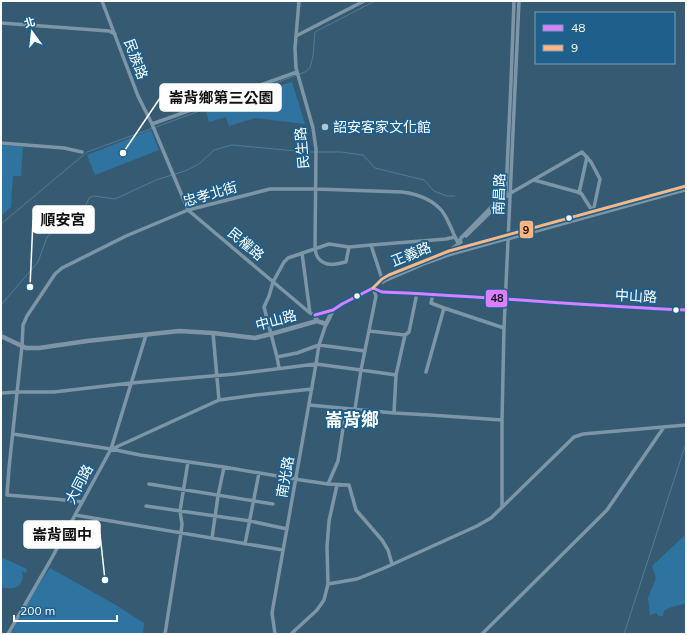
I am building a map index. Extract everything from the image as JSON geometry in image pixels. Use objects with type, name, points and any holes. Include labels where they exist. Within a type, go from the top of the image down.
[{"type":"main road","name":"正義路","points":[[594,213],[686,186]]},
{"type":"main road","name":"正義路","points":[[509,236],[686,189]]},
{"type":"main road","name":"中山路","points":[[1,336],[26,348],[39,348],[179,331],[255,338],[317,321],[316,315],[333,310],[373,288],[382,292],[686,310]]},
{"type":"main road","points":[[317,321],[326,324],[333,310]]},
{"type":"street","name":"民族路","points":[[102,1],[138,96],[152,124]]},
{"type":"street","name":"民生路","points":[[299,1],[295,48],[297,72],[313,128],[316,149],[315,248]]},
{"type":"street","points":[[296,36],[364,1]]},
{"type":"street","name":"南昌路","points":[[459,243],[461,238],[506,192],[514,1]]},
{"type":"street","name":"南昌路","points":[[502,507],[504,328],[519,1]]},
{"type":"street","points":[[1,23],[109,31],[115,34]]},
{"type":"street","points":[[152,124],[297,72]]},
{"type":"street","name":"民權路","points":[[152,124],[188,210],[273,282],[284,262],[288,258],[329,244],[349,247],[455,237]]},
{"type":"street","points":[[1,143],[64,148],[82,152]]},
{"type":"street","points":[[448,255],[449,251],[510,194],[582,152],[591,162],[600,179],[594,213]]},
{"type":"street","points":[[579,193],[587,158]]},
{"type":"street","points":[[534,180],[581,193],[594,213]]},
{"type":"street","name":"忠孝北街","points":[[82,502],[7,495],[18,392],[23,325],[27,316],[54,274],[62,268],[126,236],[188,210],[270,189],[316,189],[402,192],[414,194],[430,201],[442,211],[461,249]]},
{"type":"street","name":"正義路","points":[[373,288],[389,275],[449,251],[509,236]]},
{"type":"street","points":[[371,245],[382,281]]},
{"type":"street","points":[[315,248],[316,256],[324,264],[331,265],[346,262],[349,247]]},
{"type":"street","name":"正義路","points":[[382,281],[461,249]]},
{"type":"street","points":[[302,253],[310,312]]},
{"type":"street","points":[[279,368],[264,307],[273,282],[310,312],[316,315]]},
{"type":"street","points":[[355,409],[361,370],[376,296],[373,288]]},
{"type":"street","points":[[394,413],[396,375],[405,335],[409,332],[417,293]]},
{"type":"street","points":[[433,294],[431,303],[504,328]]},
{"type":"street","points":[[426,372],[444,308]]},
{"type":"street","name":"南光路","points":[[275,634],[272,613],[316,364],[326,324]]},
{"type":"street","points":[[369,330],[405,335]]},
{"type":"street","points":[[213,333],[219,400]]},
{"type":"street","name":"大同路","points":[[8,634],[112,449],[146,335]]},
{"type":"street","points":[[277,357],[298,353],[320,345],[365,351]]},
{"type":"street","points":[[1,393],[54,392],[131,383],[217,376],[316,364],[396,375]]},
{"type":"street","points":[[112,449],[219,400],[312,389]]},
{"type":"street","points":[[309,405],[394,413],[502,420]]},
{"type":"street","points":[[328,484],[338,461],[346,409]]},
{"type":"street","points":[[328,584],[357,579],[382,569],[491,518],[574,437],[583,434],[686,425]]},
{"type":"street","points":[[482,634],[606,510],[664,427]]},
{"type":"street","points":[[13,434],[328,484],[349,485],[356,510],[382,540],[388,550],[392,564]]},
{"type":"street","points":[[120,446],[122,452]]},
{"type":"street","points":[[164,634],[181,533],[182,524],[180,511],[188,462]]},
{"type":"street","points":[[212,538],[224,467]]},
{"type":"street","points":[[246,544],[259,473]]},
{"type":"street","points":[[149,484],[274,504]]},
{"type":"street","points":[[291,634],[317,610],[324,600],[328,584],[328,521],[337,485]]},
{"type":"street","points":[[146,506],[250,521],[287,529]]},
{"type":"street","points":[[75,516],[283,550]]},
{"type":"shaded area","points":[[292,82],[305,124],[255,118],[229,126],[226,117],[209,122],[205,108]]},
{"type":"shaded area","points":[[151,130],[159,150],[95,175],[87,155]]},
{"type":"shaded area","points":[[1,145],[23,147],[21,176],[13,176],[11,207],[1,216]]},
{"type":"shaded area","points":[[686,534],[686,603],[669,608],[664,611],[663,616],[659,616],[656,613],[650,615],[648,598],[656,578],[652,566]]},
{"type":"shaded area","points":[[1,557],[27,569],[26,573],[22,571],[22,580],[18,586],[14,588],[1,587]]},
{"type":"shaded area","points":[[50,568],[114,604],[144,623],[143,634],[11,634],[34,592]]},
{"type":"waterway","points":[[156,127],[305,72],[310,68],[313,56],[315,32],[375,1]]},
{"type":"waterway","points":[[1,224],[87,152],[153,128]]},
{"type":"waterway","points":[[175,174],[199,164],[214,150],[232,145],[307,152],[341,152],[363,155],[375,168],[424,180],[434,191],[447,196],[455,196]]},
{"type":"waterway","points":[[1,305],[38,262],[47,237],[86,205],[89,198],[94,196],[115,199],[156,180],[172,175]]},
{"type":"waterway","points":[[1,330],[3,332],[1,334]]},
{"type":"waterway","points":[[624,634],[686,443]]},
{"type":"transit line","name":"9","points":[[373,288],[382,279],[389,275],[449,251],[686,186]]},
{"type":"transit line","name":"48","points":[[315,315],[333,310],[373,288],[382,292],[686,310]]},
{"type":"place","name":"詔安客家文化館","points":[[325,127]]},
{"type":"place","name":"崙背鄉第三公園","points":[[123,153]]},
{"type":"place","name":"順安宮","points":[[30,287]]},
{"type":"place","name":"崙背國中","points":[[105,580]]},
{"type":"district","name":"崙背鄉","points":[[352,419]]}]
